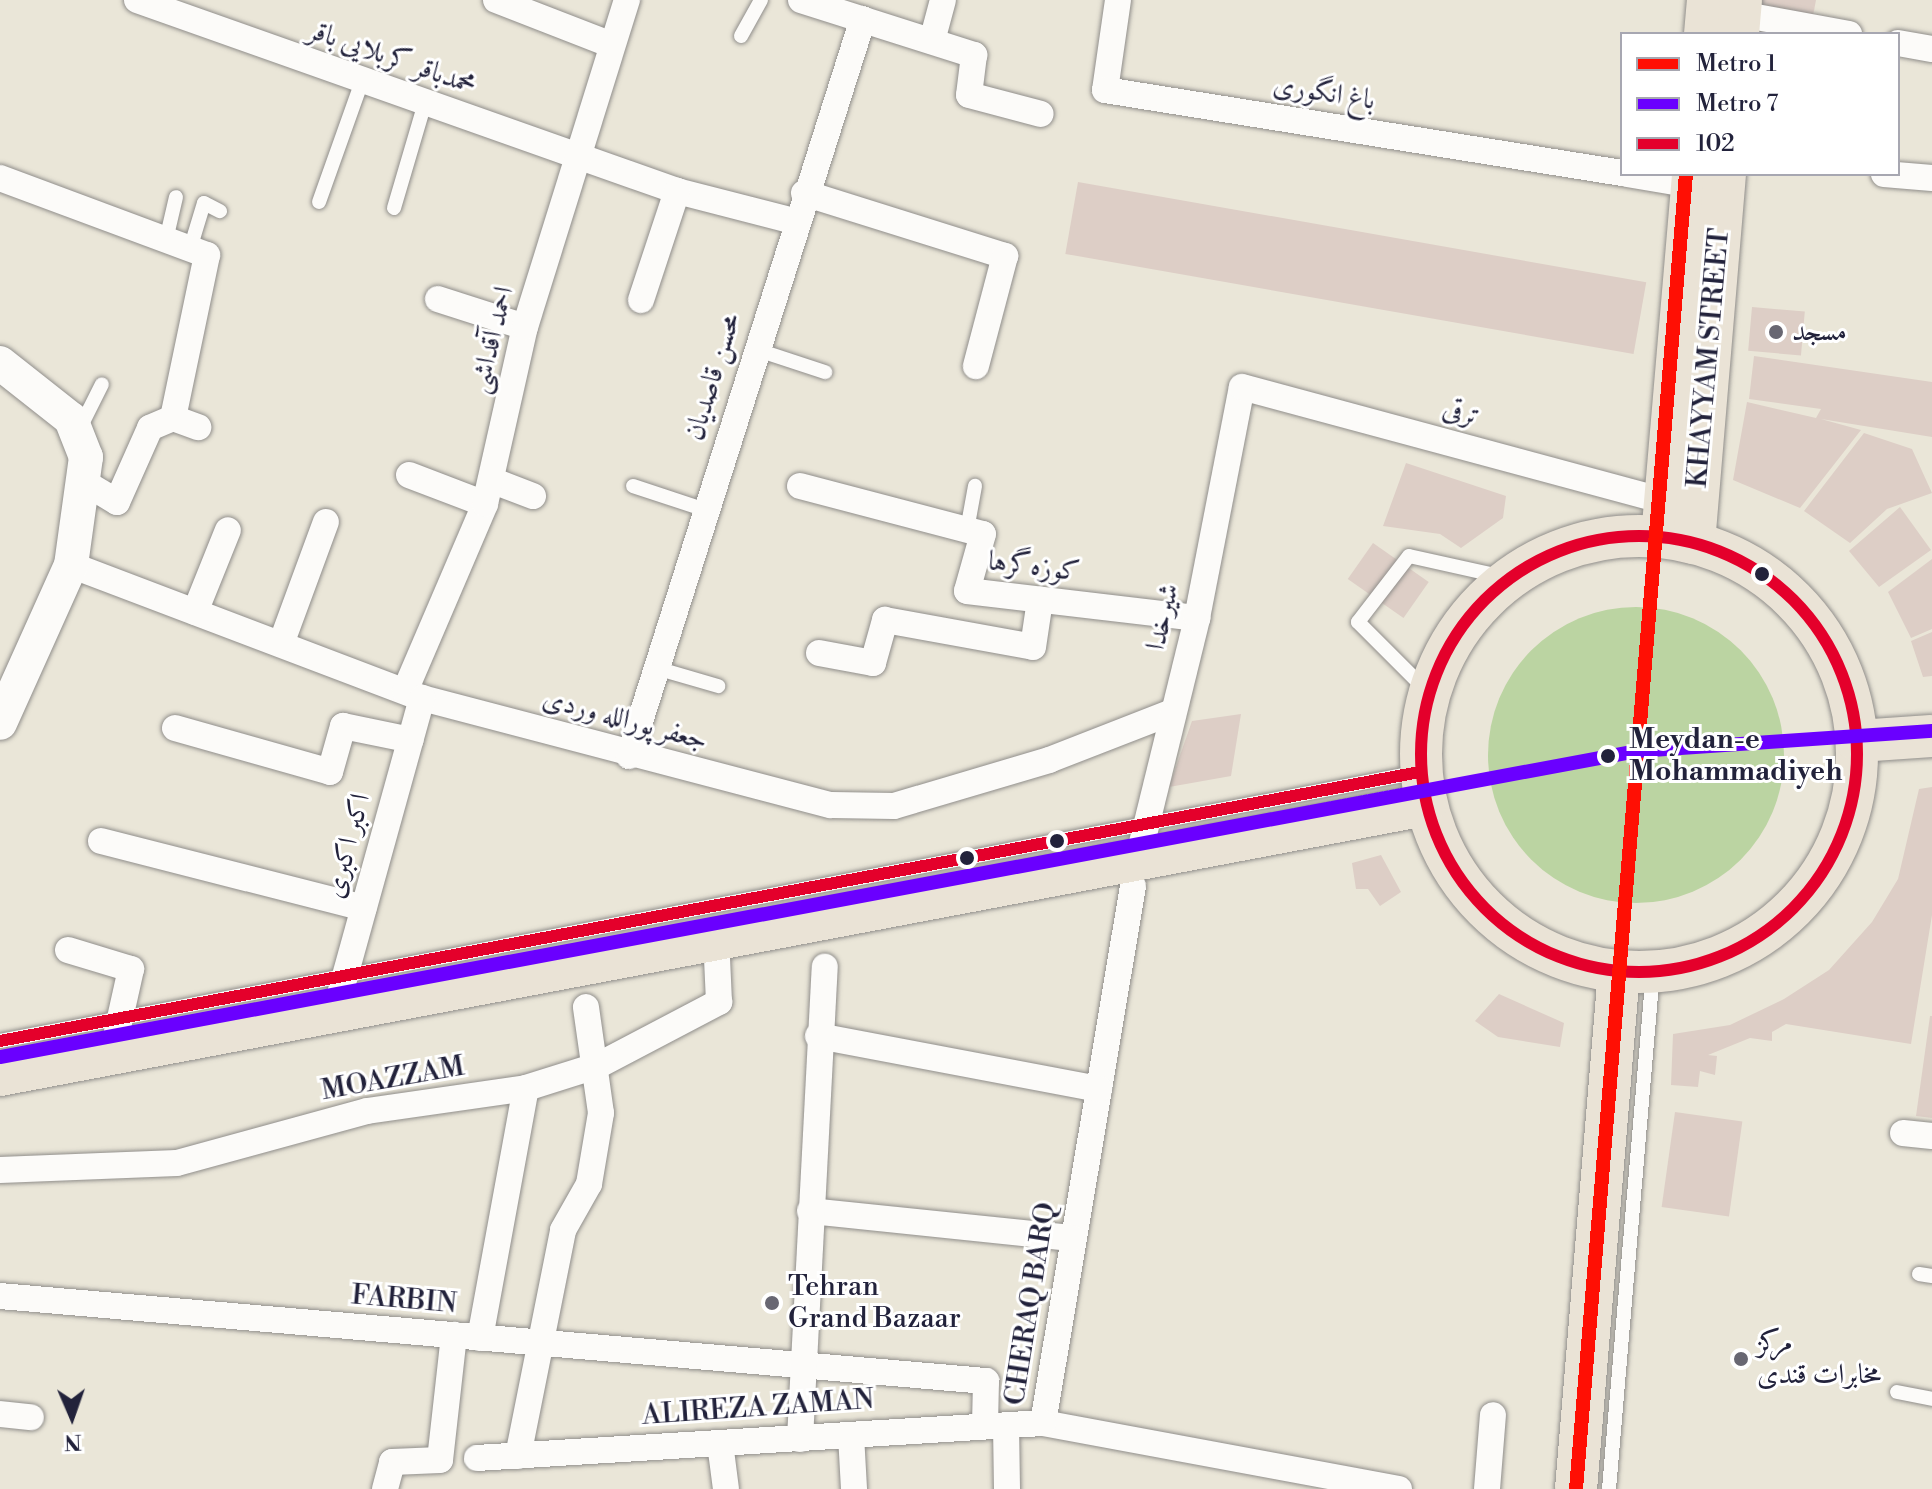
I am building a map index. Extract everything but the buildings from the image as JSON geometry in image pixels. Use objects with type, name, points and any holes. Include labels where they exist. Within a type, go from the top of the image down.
[{"type":"main road","name":"KHAYYAM STREET","points":[[1673,527],[1703,178]]},
{"type":"main road","points":[[1673,527],[1755,569],[1800,605],[1827,640],[1857,731],[1856,790],[1819,880],[1747,945],[1636,972],[1566,960],[1517,936],[1486,909],[1445,856],[1423,788],[1428,692],[1459,628],[1508,578],[1553,553],[1602,538],[1673,527]]},
{"type":"main road","points":[[1857,731],[1932,736]]},
{"type":"main road","points":[[0,1075],[116,1036],[335,1012],[1138,858],[1423,788]]},
{"type":"main road","points":[[1576,1489],[1636,972]]},
{"type":"street","name":"محمدباقر کربلایی باقر","points":[[137,0],[677,191],[794,221]]},
{"type":"street","points":[[496,0],[612,45]]},
{"type":"street","name":"احمد آقداشی","points":[[414,695],[488,492],[525,327],[581,157],[627,0]]},
{"type":"street","points":[[801,0],[851,11],[974,55],[969,95],[1041,114]]},
{"type":"street","points":[[932,41],[943,0]]},
{"type":"street","name":"باغ انگوری","points":[[1118,0],[1105,90],[1620,173]]},
{"type":"street","name":"محسن قاصدیان","points":[[629,756],[804,193],[851,11]]},
{"type":"street","points":[[1726,16],[1835,32]]},
{"type":"street","points":[[1900,43],[1932,49]]},
{"type":"street","points":[[1900,175],[1932,178]]},
{"type":"street","name":"باغ انگوری","points":[[1664,176],[1703,178]]},
{"type":"street","points":[[0,178],[188,248],[173,418]]},
{"type":"street","points":[[641,300],[677,191]]},
{"type":"street","points":[[804,193],[1005,256],[976,366]]},
{"type":"street","points":[[438,299],[525,327]]},
{"type":"street","points":[[0,363],[48,396],[77,435],[85,483],[71,565],[0,723]]},
{"type":"street","name":"ترقی","points":[[1242,387],[1673,527]]},
{"type":"street","name":"شیرخدا","points":[[1138,858],[1197,618],[1242,387]]},
{"type":"street","points":[[85,483],[117,502],[150,428],[173,418],[198,427]]},
{"type":"street","points":[[409,475],[488,492],[533,496]]},
{"type":"street","name":"کوزه‌گرها","points":[[800,486],[983,534],[967,591],[1197,618]]},
{"type":"street","points":[[281,644],[326,522]]},
{"type":"street","points":[[195,612],[228,530]]},
{"type":"street","name":"جعفر پورالله وردی","points":[[71,565],[414,695],[629,756],[831,805],[894,806],[1049,760],[1172,712]]},
{"type":"street","points":[[819,653],[873,663],[885,620],[1033,647],[1040,600]]},
{"type":"street","name":"اکبر اکبری","points":[[335,1012],[411,740],[414,695]]},
{"type":"street","points":[[175,728],[330,772],[343,726],[411,740]]},
{"type":"street","points":[[101,841],[364,908]]},
{"type":"street","name":"CHERAQ BARQ","points":[[1138,858],[1043,1423],[1399,1489]]},
{"type":"street","name":"MOAZZAM","points":[[0,1170],[177,1163],[367,1111],[526,1088],[599,1065],[719,1002],[716,937]]},
{"type":"street","points":[[68,950],[131,969],[116,1036]]},
{"type":"street","points":[[800,1439],[818,1036],[825,967]]},
{"type":"street","points":[[518,1456],[563,1230],[589,1184],[601,1113],[599,1065],[586,1007]]},
{"type":"street","points":[[818,1036],[1099,1089]]},
{"type":"street","points":[[385,1489],[392,1462],[440,1460],[526,1088]]},
{"type":"street","points":[[1903,1133],[1932,1136]]},
{"type":"street","points":[[810,1211],[1073,1238]]},
{"type":"street","name":"FARBIN","points":[[0,1296],[986,1381],[996,1426]]},
{"type":"street","points":[[0,1414],[31,1417]]},
{"type":"street","points":[[1487,1489],[1493,1415]]},
{"type":"street","name":"ALIREZA ZAMAN","points":[[477,1458],[1043,1423]]},
{"type":"street","points":[[996,1426],[1007,1489]]},
{"type":"street","points":[[851,1435],[854,1489]]},
{"type":"street","points":[[720,1443],[726,1489]]},
{"type":"lane","points":[[741,36],[761,0]]},
{"type":"lane","points":[[319,202],[362,81]]},
{"type":"lane","points":[[394,208],[425,103]]},
{"type":"lane","points":[[176,197],[188,248]]},
{"type":"lane","points":[[188,248],[204,203],[220,211]]},
{"type":"lane","points":[[755,349],[825,372]]},
{"type":"lane","points":[[77,435],[102,384]]},
{"type":"lane","points":[[633,486],[706,510]]},
{"type":"lane","points":[[967,530],[975,486]]},
{"type":"lane","points":[[1428,692],[1358,622],[1409,556],[1508,578]]},
{"type":"lane","points":[[656,668],[718,686]]},
{"type":"lane","points":[[1857,731],[1932,716]]},
{"type":"lane","points":[[0,1041],[116,1036],[347,970],[1138,858]]},
{"type":"lane","points":[[1609,1489],[1636,972]]},
{"type":"lane","points":[[1897,1392],[1932,1399]]},
{"type":"green space","points":[[1621,607],[1651,607],[1679,613],[1706,624],[1730,640],[1751,661],[1767,685],[1778,712],[1784,755],[1778,798],[1767,825],[1751,849],[1730,870],[1706,886],[1679,897],[1651,903],[1621,903],[1593,897],[1566,886],[1542,870],[1521,849],[1505,825],[1494,798],[1488,770],[1488,740],[1494,712],[1505,685],[1521,661],[1542,640],[1566,624],[1593,613]]},
{"type":"metro line","name":"1","points":[[1576,1489],[1686,176]]},
{"type":"metro line","name":"7","points":[[0,1057],[1637,751],[1932,731]]},
{"type":"transit line","name":"102","points":[[1639,536],[1682,540],[1722,552],[1760,573],[1793,600],[1820,633],[1841,671],[1853,711],[1857,754],[1853,797],[1841,837],[1820,875],[1793,908],[1760,935],[1722,956],[1682,968],[1639,972],[1596,968],[1556,956],[1518,935],[1485,908],[1458,875],[1437,837],[1425,797],[1421,754],[1425,711],[1437,671],[1458,633],[1485,600],[1518,573],[1556,552],[1596,540],[1639,536]]},
{"type":"transit line","name":"102","points":[[0,1041],[1420,772]]},
{"type":"place","name":"مسجد","points":[[1776,332]]},
{"type":"place","name":"Meydan-e Mohammadiyeh","points":[[1608,756]]},
{"type":"place","name":"Tehran Grand Bazaar","points":[[772,1303]]},
{"type":"place","name":"مرکز مخابرات قندی","points":[[1741,1359]]}]
